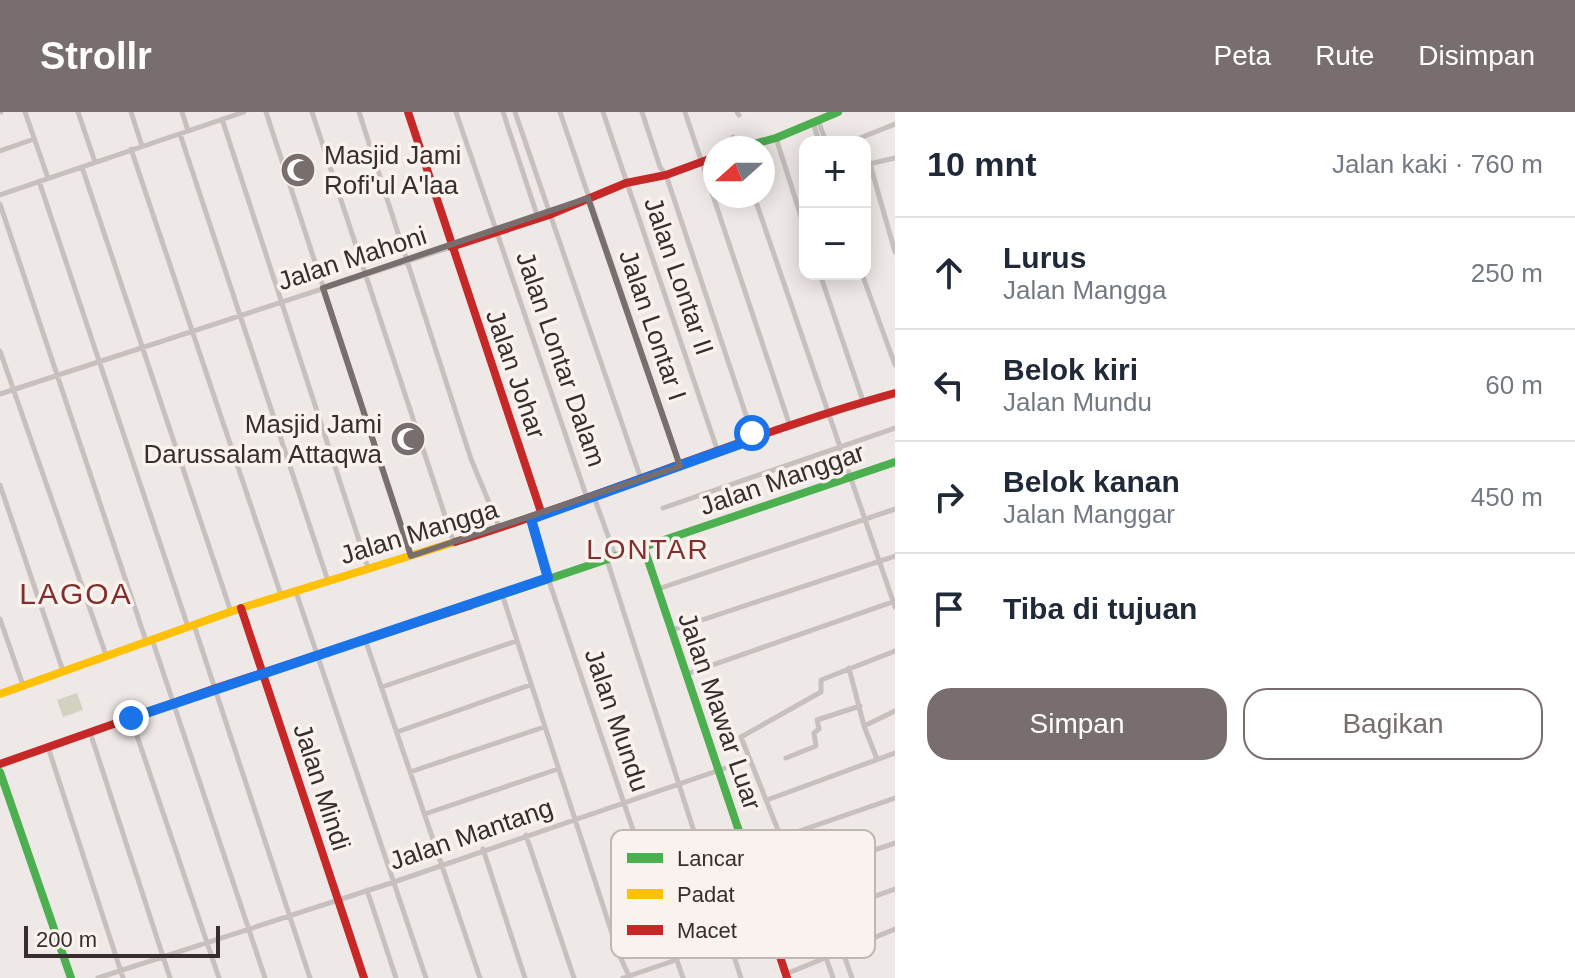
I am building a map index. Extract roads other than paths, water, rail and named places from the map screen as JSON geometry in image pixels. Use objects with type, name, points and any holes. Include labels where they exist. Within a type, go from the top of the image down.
[{"type":"street","points":[[25,112],[48,178]]},
{"type":"street","points":[[78,112],[95,162]]},
{"type":"street","points":[[131,112],[142,146]]},
{"type":"street","points":[[182,112],[188,129]]},
{"type":"street","points":[[0,195],[230,114],[244,112]]},
{"type":"street","points":[[266,112],[411,556]]},
{"type":"street","points":[[312,112],[454,543]]},
{"type":"street","points":[[359,112],[471,459],[500,529]]},
{"type":"street","name":"Jalan Johar","points":[[408,112],[542,515]]},
{"type":"street","name":"Jalan Lontar Dalam","points":[[456,112],[591,498],[693,830]]},
{"type":"street","points":[[503,112],[538,218]]},
{"type":"street","points":[[515,112],[641,480]]},
{"type":"street","name":"Jalan Lontar I","points":[[560,112],[680,466]]},
{"type":"street","name":"Jalan Lontar II","points":[[603,112],[718,452]]},
{"type":"street","points":[[642,112],[754,439]]},
{"type":"street","points":[[685,112],[790,426]]},
{"type":"street","points":[[799,210],[776,138],[838,112]]},
{"type":"street","points":[[222,119],[368,568]]},
{"type":"street","points":[[865,136],[895,124]]},
{"type":"street","points":[[180,134],[328,581]]},
{"type":"street","points":[[0,151],[34,139]]},
{"type":"street","points":[[131,149],[281,596]]},
{"type":"street","points":[[871,164],[895,158]]},
{"type":"street","name":"Jalan Mahoni","points":[[0,394],[549,215],[626,183],[666,175],[702,161]]},
{"type":"street","points":[[82,167],[231,612]]},
{"type":"street","points":[[871,175],[895,252]]},
{"type":"street","points":[[39,181],[191,626],[216,688],[310,978]]},
{"type":"street","points":[[0,204],[149,640],[174,703],[265,978]]},
{"type":"street","points":[[686,675],[894,603],[758,208]]},
{"type":"street","points":[[822,280],[863,401]]},
{"type":"street","points":[[864,280],[895,365]]},
{"type":"street","points":[[0,351],[106,655]]},
{"type":"street","name":"Jalan Mangga","points":[[0,694],[241,608],[531,519],[826,412],[895,393]]},
{"type":"street","points":[[663,508],[895,428]]},
{"type":"street","name":"Jalan Manggar","points":[[0,764],[216,688],[895,462]]},
{"type":"street","points":[[0,485],[63,671]]},
{"type":"street","points":[[658,589],[895,509]]},
{"type":"street","name":"Jalan Mundu","points":[[531,519],[633,830]]},
{"type":"street","name":"Jalan Mawar Luar","points":[[644,548],[739,830]]},
{"type":"street","points":[[671,630],[895,556]]},
{"type":"street","points":[[296,592],[426,978]]},
{"type":"street","points":[[502,594],[611,929]]},
{"type":"street","name":"Jalan Mindi","points":[[241,608],[364,978]]},
{"type":"street","points":[[0,619],[23,685]]},
{"type":"street","points":[[365,639],[480,978]]},
{"type":"street","points":[[382,687],[516,641]]},
{"type":"street","points":[[779,830],[741,737],[822,691],[821,680],[895,651]]},
{"type":"street","points":[[849,668],[864,726],[877,759]]},
{"type":"street","points":[[397,732],[530,685]]},
{"type":"street","points":[[786,758],[816,746],[814,733],[819,729],[817,720],[860,706]]},
{"type":"street","points":[[864,726],[895,711]]},
{"type":"street","points":[[131,718],[219,978]]},
{"type":"street","points":[[410,772],[544,727]]},
{"type":"street","points":[[90,732],[170,978]]},
{"type":"street","points":[[48,746],[123,978]]},
{"type":"street","points":[[767,800],[895,753]]},
{"type":"street","name":"Jalan Mantang","points":[[98,978],[394,882],[749,760]]},
{"type":"street","points":[[425,814],[558,769]]},
{"type":"street","points":[[0,772],[71,978]]},
{"type":"street","points":[[802,830],[895,798]]},
{"type":"street","points":[[526,835],[574,978]]},
{"type":"street","points":[[875,850],[895,843]]},
{"type":"street","points":[[483,849],[525,978]]},
{"type":"street","points":[[875,896],[895,889]]},
{"type":"street","points":[[367,890],[396,978]]},
{"type":"street","points":[[875,938],[895,929]]},
{"type":"street","points":[[626,977],[676,958]]},
{"type":"street","name":"Jalan Mundu","points":[[676,958],[683,978]]},
{"type":"street","name":"Jalan Lontar Dalam","points":[[735,958],[741,978]]},
{"type":"street","points":[[846,958],[852,978]]},
{"type":"street","points":[[786,976],[827,959],[833,978]]},
{"type":"place","name":"Masjid Jami Rofi'ul A'laa","points":[[298,170]]},
{"type":"place","name":"Masjid Jami Darussalam Attaqwa","points":[[408,439]]},
{"type":"district","name":"LONTAR","points":[[648,549]]},
{"type":"district","name":"LAGOA","points":[[76,594]]}]
